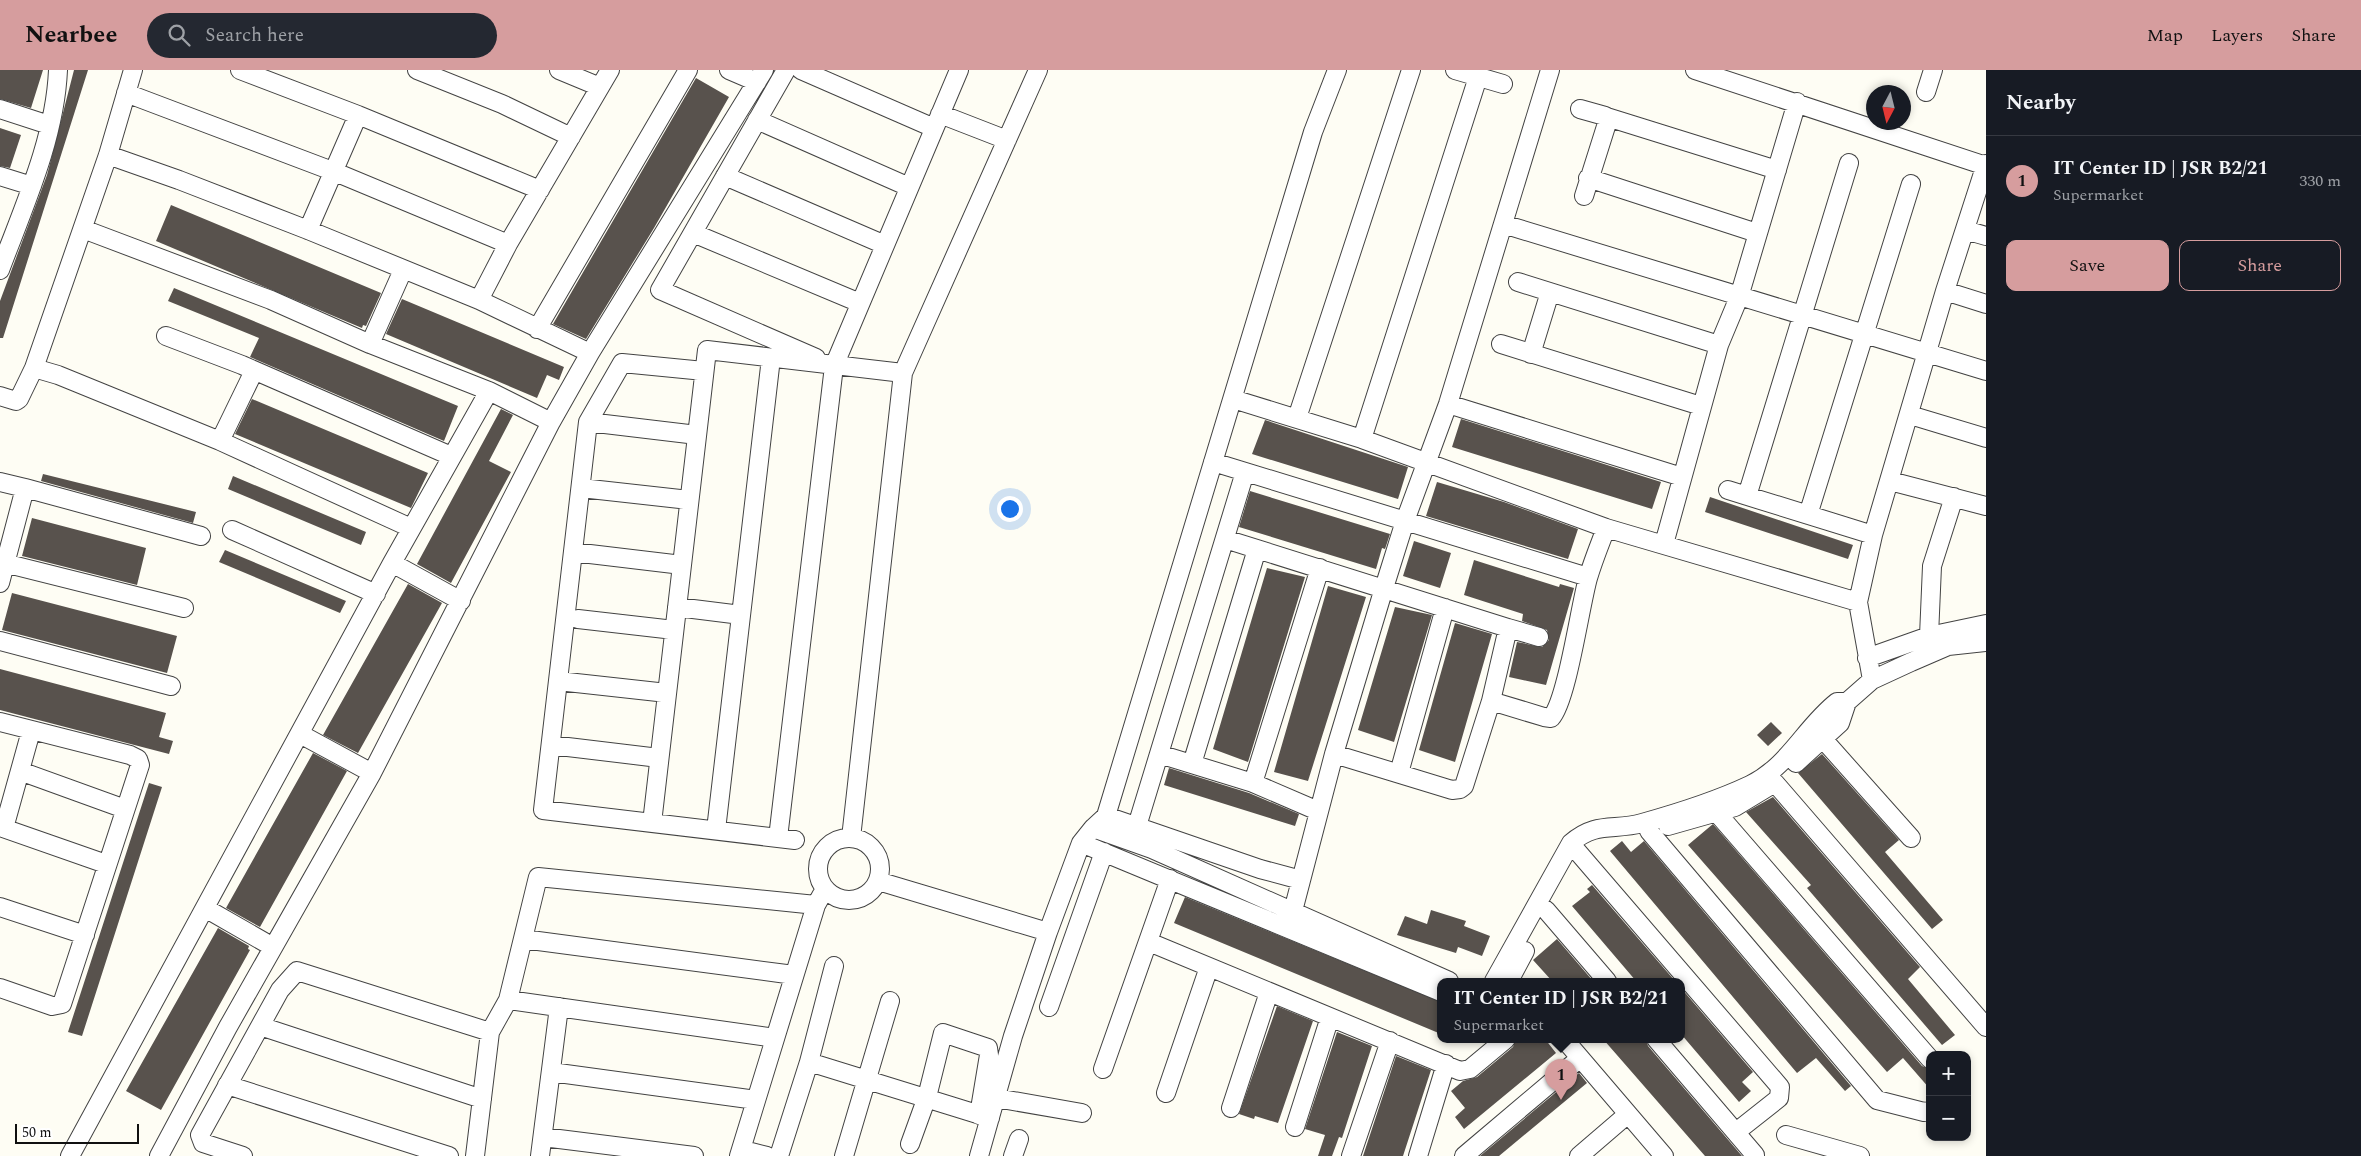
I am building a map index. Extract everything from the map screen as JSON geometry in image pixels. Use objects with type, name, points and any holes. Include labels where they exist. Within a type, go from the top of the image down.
[{"type":"street","points":[[0,270],[5,244],[32,186],[49,125],[58,70]]},
{"type":"street","points":[[0,396],[16,401],[19,400],[34,368],[108,155],[133,70]]},
{"type":"street","points":[[240,70],[358,115],[540,190]]},
{"type":"street","points":[[417,70],[502,104],[571,137]]},
{"type":"street","points":[[559,70],[600,87]]},
{"type":"street","points":[[479,300],[508,244],[610,70]]},
{"type":"street","points":[[537,329],[688,70]]},
{"type":"street","points":[[159,1156],[273,946],[372,773],[551,422],[590,353],[760,76],[730,70]]},
{"type":"street","points":[[786,70],[660,290],[834,366]]},
{"type":"street","points":[[801,70],[937,121],[1007,140]]},
{"type":"street","points":[[704,371],[622,363],[588,422],[543,810],[787,839],[834,366],[959,70]]},
{"type":"street","points":[[851,838],[903,374],[1038,70]]},
{"type":"street","points":[[985,1117],[996,1098],[1013,1036],[1048,932],[1081,843],[1099,822],[1233,399],[1313,132],[1337,70]]},
{"type":"street","points":[[1297,418],[1411,70]]},
{"type":"street","points":[[1455,70],[1503,84]]},
{"type":"street","points":[[1293,911],[1334,754],[1384,588],[1405,521],[1448,404],[1550,70]]},
{"type":"street","points":[[1695,70],[1986,165],[1945,291],[1910,415],[1873,535],[1858,602],[1872,680]]},
{"type":"street","points":[[1926,92],[1933,70]]},
{"type":"street","points":[[1362,439],[1478,77]]},
{"type":"street","points":[[126,93],[335,172],[508,244]]},
{"type":"street","points":[[1664,544],[1719,345],[1739,297],[1797,102]]},
{"type":"street","points":[[1580,109],[1777,170]]},
{"type":"street","points":[[0,110],[49,125]]},
{"type":"street","points":[[308,230],[335,172],[358,115]]},
{"type":"street","points":[[1584,196],[1588,178],[1608,120],[1607,117]]},
{"type":"street","points":[[757,120],[909,187]]},
{"type":"street","points":[[108,155],[179,180],[308,230],[479,300],[590,353]]},
{"type":"street","points":[[1747,496],[1849,163]]},
{"type":"street","points":[[0,176],[32,186]]},
{"type":"street","points":[[725,176],[885,245]]},
{"type":"street","points":[[1588,178],[1757,233]]},
{"type":"street","points":[[1808,515],[1911,184]]},
{"type":"street","points":[[1503,224],[1986,371]]},
{"type":"street","points":[[82,229],[271,300],[370,344],[489,392],[551,422]]},
{"type":"street","points":[[1965,230],[1986,236]]},
{"type":"street","points":[[693,233],[860,303]]},
{"type":"street","points":[[370,344],[403,270]]},
{"type":"street","points":[[1518,282],[1719,345]]},
{"type":"street","points":[[1945,291],[1986,304]]},
{"type":"street","points":[[1531,354],[1550,292]]},
{"type":"street","points":[[166,336],[254,371],[451,456]]},
{"type":"street","points":[[1501,344],[1701,406]]},
{"type":"street","points":[[652,823],[707,350],[903,374]]},
{"type":"street","points":[[716,830],[770,358]]},
{"type":"street","points":[[34,368],[58,375],[220,441],[411,528]]},
{"type":"street","points":[[220,441],[254,371]]},
{"type":"street","points":[[70,1156],[411,528],[489,392]]},
{"type":"street","points":[[1233,399],[1362,439],[1426,464],[1549,505],[1606,528],[1858,602]]},
{"type":"street","points":[[1448,404],[1682,477]]},
{"type":"street","points":[[1910,415],[1986,438]]},
{"type":"street","points":[[588,422],[697,435]]},
{"type":"street","points":[[1213,462],[1588,577]]},
{"type":"street","points":[[1137,826],[1245,472]]},
{"type":"street","points":[[1890,481],[1986,506]]},
{"type":"street","points":[[0,482],[201,536]]},
{"type":"street","points":[[0,583],[2,562],[25,488]]},
{"type":"street","points":[[581,488],[689,500]]},
{"type":"street","points":[[1728,490],[1873,535]]},
{"type":"street","points":[[1929,636],[1932,566],[1954,497]]},
{"type":"street","points":[[1491,700],[1544,717],[1551,718],[1556,713],[1563,691],[1588,577],[1606,528]]},
{"type":"street","points":[[232,530],[376,594]]},
{"type":"street","points":[[1224,539],[1539,637]]},
{"type":"street","points":[[1192,764],[1256,549]]},
{"type":"street","points":[[573,552],[682,565]]},
{"type":"street","points":[[2,562],[184,608]]},
{"type":"street","points":[[392,563],[461,601]]},
{"type":"street","points":[[1253,783],[1320,568]]},
{"type":"street","points":[[677,607],[741,615]]},
{"type":"street","points":[[1399,773],[1444,608]]},
{"type":"street","points":[[578,619],[674,630]]},
{"type":"street","points":[[1867,658],[1929,636],[1986,624]]},
{"type":"street","points":[[1334,754],[1452,790],[1460,789],[1464,786],[1491,700],[1508,628]]},
{"type":"street","points":[[0,641],[171,686]]},
{"type":"street","points":[[1513,978],[1577,851],[1589,841],[1649,831],[1735,807],[1775,783],[1840,723],[1844,717],[1847,702],[1872,680],[1948,646],[1986,642]]},
{"type":"street","points":[[558,681],[667,693]]},
{"type":"street","points":[[1496,978],[1571,843],[1583,833],[1600,828],[1640,824],[1751,784],[1774,771],[1799,745],[1825,711],[1837,702],[1847,702]]},
{"type":"street","points":[[0,722],[138,759],[140,766],[106,864],[64,1000],[60,1006],[46,1004],[0,988]]},
{"type":"street","points":[[31,731],[2,828],[106,864]]},
{"type":"street","points":[[300,734],[372,773]]},
{"type":"street","points":[[1822,738],[1911,838]]},
{"type":"street","points":[[551,745],[659,758]]},
{"type":"street","points":[[1160,754],[1253,783],[1318,811]]},
{"type":"street","points":[[20,771],[125,809]]},
{"type":"street","points":[[1775,783],[1986,1027]]},
{"type":"street","points":[[1717,813],[1926,1053]]},
{"type":"street","points":[[1099,822],[1137,826],[1260,869],[1301,880]]},
{"type":"street","points":[[1099,822],[1152,849],[1442,978]]},
{"type":"street","points":[[1649,831],[1878,1101],[1926,1112]]},
{"type":"street","points":[[851,838],[859,840],[873,849],[880,865],[878,881],[866,895],[849,900],[832,895],[825,889],[818,873],[821,855],[833,842],[851,838]]},
{"type":"street","points":[[1081,843],[1437,990]]},
{"type":"street","points":[[1577,851],[1780,1087],[1779,1098],[1736,1132]]},
{"type":"street","points":[[1049,1007],[1104,852]]},
{"type":"street","points":[[475,1156],[490,1032],[508,1000],[538,877],[816,906]]},
{"type":"street","points":[[1103,1069],[1170,879]]},
{"type":"street","points":[[878,881],[1048,932]]},
{"type":"street","points":[[752,1154],[756,1100],[816,906],[825,889]]},
{"type":"street","points":[[0,907],[85,934]]},
{"type":"street","points":[[205,908],[273,946]]},
{"type":"street","points":[[1546,910],[1604,978]]},
{"type":"street","points":[[522,939],[794,975]]},
{"type":"street","points":[[1149,942],[1460,1071],[1468,1070],[1501,1043]]},
{"type":"street","points":[[779,1156],[809,1062],[834,966]]},
{"type":"street","points":[[1166,1093],[1209,967]]},
{"type":"street","points":[[243,1156],[203,1143],[200,1135],[280,990],[297,971],[490,1032]]},
{"type":"street","points":[[1231,1108],[1269,992]]},
{"type":"street","points":[[508,1000],[775,1038]]},
{"type":"street","points":[[844,1156],[890,1001]]},
{"type":"street","points":[[540,1156],[559,1007]]},
{"type":"street","points":[[1295,1127],[1330,1017]]},
{"type":"street","points":[[260,1026],[482,1099]]},
{"type":"street","points":[[910,1144],[927,1097],[944,1027],[988,1048],[985,1117],[978,1156]]},
{"type":"street","points":[[1351,1156],[1390,1041]]},
{"type":"street","points":[[1567,1043],[1664,1156]]},
{"type":"street","points":[[1659,1043],[1755,1155]]},
{"type":"street","points":[[1464,1156],[1580,1058]]},
{"type":"street","points":[[809,1062],[927,1097],[985,1117]]},
{"type":"street","points":[[1418,1156],[1446,1064]]},
{"type":"street","points":[[551,1072],[756,1100]]},
{"type":"street","points":[[227,1085],[449,1156]]},
{"type":"street","points":[[996,1098],[1082,1113]]},
{"type":"street","points":[[1579,1156],[1628,1114]]},
{"type":"street","points":[[1786,1134],[1860,1156]]},
{"type":"street","points":[[543,1136],[694,1156]]},
{"type":"street","points":[[1013,1156],[1018,1139]]},
{"type":"building","points":[[0,70],[43,70],[31,108],[0,99]]},
{"type":"building","points":[[74,70],[88,70],[3,338],[0,338],[0,301],[47,175]]},
{"type":"building","points":[[696,78],[729,97],[654,228],[586,339],[553,324]]},
{"type":"building","points":[[0,128],[21,135],[10,168],[0,166]]},
{"type":"building","points":[[171,205],[381,293],[366,326],[363,325],[362,328],[156,241]]},
{"type":"building","points":[[174,288],[458,406],[444,441],[250,357],[259,338],[168,301]]},
{"type":"building","points":[[402,299],[564,367],[559,380],[547,375],[537,398],[386,334]]},
{"type":"building","points":[[252,399],[428,473],[411,508],[235,434]]},
{"type":"building","points":[[501,409],[513,415],[489,461],[511,472],[451,583],[417,564]]},
{"type":"building","points":[[1461,419],[1661,482],[1652,509],[1452,447]]},
{"type":"building","points":[[1265,420],[1408,467],[1398,499],[1252,454]]},
{"type":"building","points":[[43,474],[196,512],[193,523],[41,481]]},
{"type":"building","points":[[233,476],[366,532],[361,545],[228,489]]},
{"type":"building","points":[[1437,482],[1504,502],[1578,529],[1568,559],[1426,516]]},
{"type":"building","points":[[1250,491],[1390,534],[1385,549],[1382,548],[1376,569],[1239,527]]},
{"type":"building","points":[[1710,497],[1853,545],[1848,559],[1705,512]]},
{"type":"building","points":[[32,518],[146,548],[137,585],[22,556]]},
{"type":"building","points":[[1414,541],[1451,553],[1440,588],[1403,576]]},
{"type":"building","points":[[225,550],[346,601],[340,613],[219,562]]},
{"type":"building","points":[[1474,560],[1559,587],[1560,584],[1574,588],[1546,685],[1509,677],[1517,642],[1542,647],[1549,640],[1547,630],[1522,621],[1523,614],[1464,595]]},
{"type":"building","points":[[1267,568],[1305,577],[1248,762],[1213,749]]},
{"type":"building","points":[[408,584],[442,603],[358,753],[323,735]]},
{"type":"building","points":[[1328,586],[1366,597],[1308,781],[1274,772]]},
{"type":"building","points":[[12,593],[177,636],[167,673],[2,630]]},
{"type":"building","points":[[1395,607],[1432,615],[1394,742],[1358,730]]},
{"type":"building","points":[[1455,623],[1492,634],[1455,762],[1419,750]]},
{"type":"building","points":[[0,669],[166,713],[159,737],[173,741],[169,754],[0,710]]},
{"type":"building","points":[[1771,722],[1782,733],[1768,746],[1757,735]]},
{"type":"building","points":[[313,753],[347,771],[260,927],[226,908]]},
{"type":"building","points":[[1822,754],[1899,840],[1885,852],[1943,920],[1932,929],[1798,773]]},
{"type":"building","points":[[1169,768],[1249,793],[1299,814],[1295,826],[1164,785]]},
{"type":"building","points":[[149,783],[162,787],[82,1036],[68,1032]]},
{"type":"building","points":[[1773,797],[1920,967],[1908,979],[1955,1035],[1942,1045],[1807,888],[1811,885],[1746,812]]},
{"type":"building","points":[[1713,824],[1922,1066],[1926,1068],[1926,1084],[1903,1058],[1887,1072],[1688,845]]},
{"type":"building","points":[[1622,841],[1631,852],[1644,841],[1851,1086],[1845,1091],[1816,1058],[1797,1073],[1610,851]]},
{"type":"building","points":[[1592,885],[1672,978],[1633,978],[1572,906],[1590,892],[1587,889]]},
{"type":"building","points":[[1185,897],[1437,1000],[1437,1032],[1174,923]]},
{"type":"building","points":[[1431,910],[1466,921],[1464,926],[1490,936],[1482,956],[1458,947],[1456,953],[1397,935],[1405,916],[1427,924]]},
{"type":"building","points":[[218,928],[249,946],[248,949],[250,950],[161,1110],[126,1091]]},
{"type":"building","points":[[1557,939],[1590,978],[1549,978],[1533,960]]},
{"type":"building","points":[[1685,993],[1753,1072],[1742,1082],[1751,1091],[1739,1102],[1685,1039]]},
{"type":"building","points":[[1277,1006],[1313,1021],[1278,1123],[1255,1116],[1254,1119],[1239,1114]]},
{"type":"building","points":[[1337,1032],[1372,1046],[1342,1138],[1339,1137],[1332,1156],[1318,1156],[1325,1135],[1305,1129]]},
{"type":"building","points":[[1514,1043],[1548,1043],[1556,1053],[1464,1129],[1455,1117],[1465,1108],[1451,1091],[1463,1081],[1477,1077],[1513,1047]]},
{"type":"building","points":[[1606,1043],[1647,1043],[1742,1156],[1705,1156]]},
{"type":"building","points":[[1396,1056],[1431,1070],[1403,1156],[1363,1156]]},
{"type":"building","points":[[1579,1073],[1587,1083],[1499,1156],[1480,1156]]},
{"type":"place","name":"IT Center ID | JSR B2/21","points":[[1561,1100]]}]
